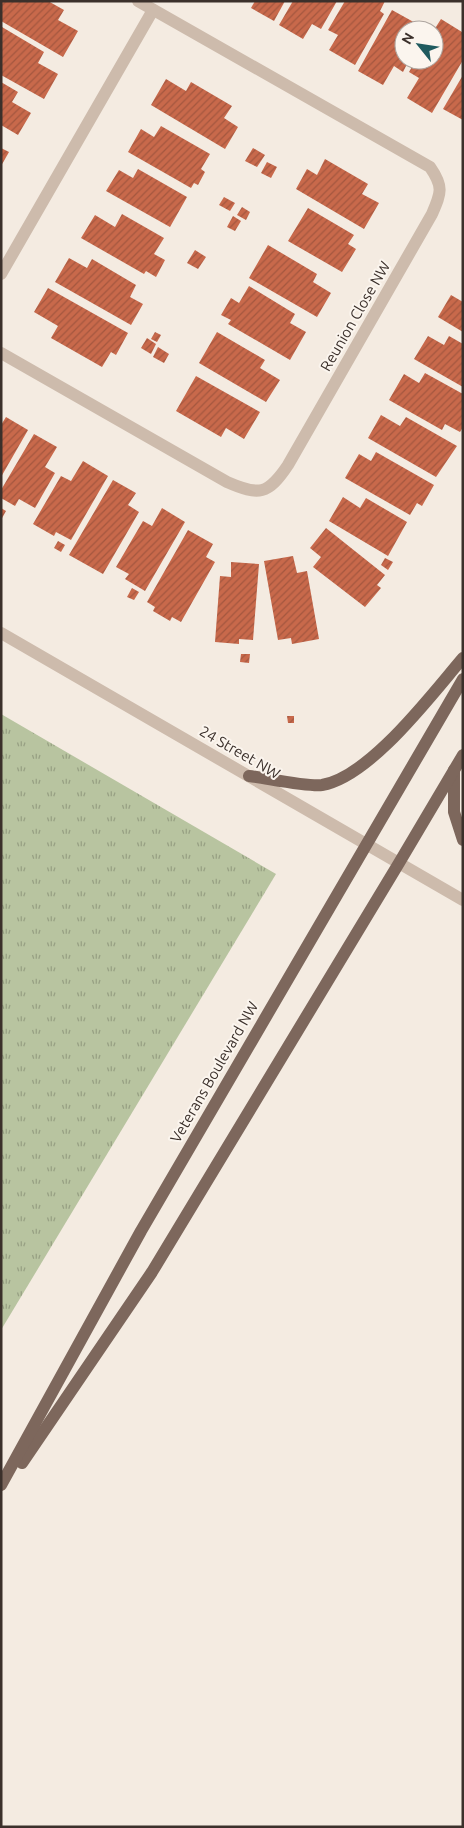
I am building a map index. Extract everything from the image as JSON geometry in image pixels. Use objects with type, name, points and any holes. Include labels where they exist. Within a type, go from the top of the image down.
[{"type":"main road","points":[[249,776],[321,785],[342,777],[362,765],[409,720],[463,658]]},
{"type":"main road","name":"Veterans Boulevard NW","points":[[1,1485],[141,1231],[365,843],[463,679]]},
{"type":"main road","points":[[1,1493],[152,1272],[463,755]]},
{"type":"main road","points":[[454,770],[454,812],[463,840]]},
{"type":"street","name":"Reunion Close NW","points":[[1,353],[227,482],[246,490],[262,492],[276,482],[288,465],[432,214],[440,195],[440,181],[430,167],[138,1]]},
{"type":"street","points":[[1,274],[153,10]]},
{"type":"street","name":"24 Street NW","points":[[1,633],[463,900]]},
{"type":"green space","points":[[1,714],[276,874],[1,1330]]},
{"type":"building","points":[[1,1],[48,1],[64,10],[58,20],[78,31],[63,57],[1,21]]},
{"type":"building","points":[[255,1],[285,1],[274,21],[251,8]]},
{"type":"building","points":[[293,1],[337,1],[321,29],[312,24],[303,39],[279,25]]},
{"type":"building","points":[[345,1],[385,1],[380,11],[384,14],[355,65],[329,50],[338,35],[328,30]]},
{"type":"building","points":[[392,10],[410,20],[394,20],[394,66],[383,85],[358,71]]},
{"type":"building","points":[[444,21],[462,32],[463,60],[432,113],[407,98],[419,78],[409,72],[410,70],[444,70]]},
{"type":"building","points":[[2,27],[44,52],[38,63],[58,74],[44,99],[1,75]]},
{"type":"building","points":[[463,75],[463,120],[443,109]]},
{"type":"building","points":[[166,79],[186,91],[191,82],[232,106],[224,118],[238,127],[225,149],[151,105]]},
{"type":"building","points":[[1,82],[18,92],[12,102],[31,113],[18,135],[1,125]]},
{"type":"building","points":[[161,126],[210,154],[201,169],[205,172],[198,185],[194,183],[191,188],[128,152],[141,129],[154,137]]},
{"type":"building","points":[[1,148],[9,152],[1,166]]},
{"type":"building","points":[[253,148],[265,155],[257,167],[245,161]]},
{"type":"building","points":[[325,159],[368,184],[362,194],[379,203],[364,229],[296,189],[307,169],[317,175]]},
{"type":"building","points":[[267,162],[277,167],[271,178],[261,173]]},
{"type":"building","points":[[138,169],[187,197],[170,227],[106,191],[119,170],[133,178]]},
{"type":"building","points":[[224,197],[235,203],[230,211],[219,205]]},
{"type":"building","points":[[242,207],[250,212],[246,220],[237,215]]},
{"type":"building","points":[[308,208],[354,235],[348,244],[356,249],[342,272],[288,241]]},
{"type":"building","points":[[122,214],[164,238],[154,254],[165,260],[156,277],[146,271],[144,274],[81,238],[95,215],[115,227]]},
{"type":"building","points":[[233,216],[241,221],[235,231],[227,227]]},
{"type":"building","points":[[268,245],[317,274],[313,282],[331,293],[317,317],[249,278]]},
{"type":"building","points":[[195,250],[206,257],[198,269],[187,263]]},
{"type":"building","points":[[69,258],[87,268],[92,259],[136,285],[130,297],[143,304],[131,325],[55,282]]},
{"type":"building","points":[[249,286],[295,314],[290,323],[306,332],[290,360],[228,324],[231,320],[221,315],[231,298],[239,303]]},
{"type":"building","points":[[48,288],[128,333],[116,355],[111,352],[102,367],[51,338],[58,326],[34,312]]},
{"type":"building","points":[[451,295],[463,302],[463,332],[438,317]]},
{"type":"building","points":[[155,332],[161,335],[157,342],[151,339]]},
{"type":"building","points":[[217,332],[265,360],[260,368],[280,380],[266,402],[199,363]]},
{"type":"building","points":[[428,336],[444,345],[449,336],[463,344],[463,387],[414,359]]},
{"type":"building","points":[[147,338],[156,344],[151,354],[141,348]]},
{"type":"building","points":[[158,347],[169,354],[164,363],[153,357]]},
{"type":"building","points":[[425,373],[463,394],[463,427],[460,432],[445,424],[442,430],[389,400],[404,374],[419,383]]},
{"type":"building","points":[[196,376],[260,412],[244,439],[226,428],[221,437],[176,411]]},
{"type":"building","points":[[381,415],[400,426],[406,417],[457,446],[436,477],[368,438]]},
{"type":"building","points":[[6,417],[28,430],[1,477],[1,425]]},
{"type":"building","points":[[34,434],[57,447],[45,467],[55,473],[35,508],[19,499],[15,506],[1,498],[1,490]]},
{"type":"building","points":[[376,452],[434,485],[422,506],[417,503],[410,515],[345,478],[359,454],[371,461]]},
{"type":"building","points":[[83,461],[108,476],[71,540],[56,532],[54,536],[33,524],[61,476],[71,481]]},
{"type":"building","points":[[113,480],[136,493],[128,505],[139,512],[103,574],[69,555]]},
{"type":"building","points":[[343,497],[360,508],[366,498],[407,522],[388,556],[329,521]]},
{"type":"building","points":[[1,508],[6,511],[1,520]]},
{"type":"building","points":[[162,508],[185,522],[145,591],[125,579],[129,574],[116,567],[143,521],[152,526]]},
{"type":"building","points":[[326,528],[385,575],[377,585],[381,588],[365,607],[313,567],[321,557],[310,548]]},
{"type":"building","points":[[188,530],[213,544],[206,557],[215,562],[181,622],[172,617],[170,621],[153,611],[155,607],[147,602]]},
{"type":"building","points":[[58,541],[65,545],[61,552],[54,548]]},
{"type":"building","points":[[293,556],[297,573],[307,571],[319,639],[292,644],[291,638],[278,640],[264,561]]},
{"type":"building","points":[[385,558],[393,562],[388,570],[381,565]]},
{"type":"building","points":[[231,562],[259,564],[253,640],[239,639],[239,644],[215,642],[220,576],[231,577]]},
{"type":"building","points":[[132,588],[139,592],[134,600],[127,597]]},
{"type":"building","points":[[241,654],[250,654],[249,663],[240,662]]},
{"type":"building","points":[[287,716],[294,716],[294,723],[288,723]]}]
